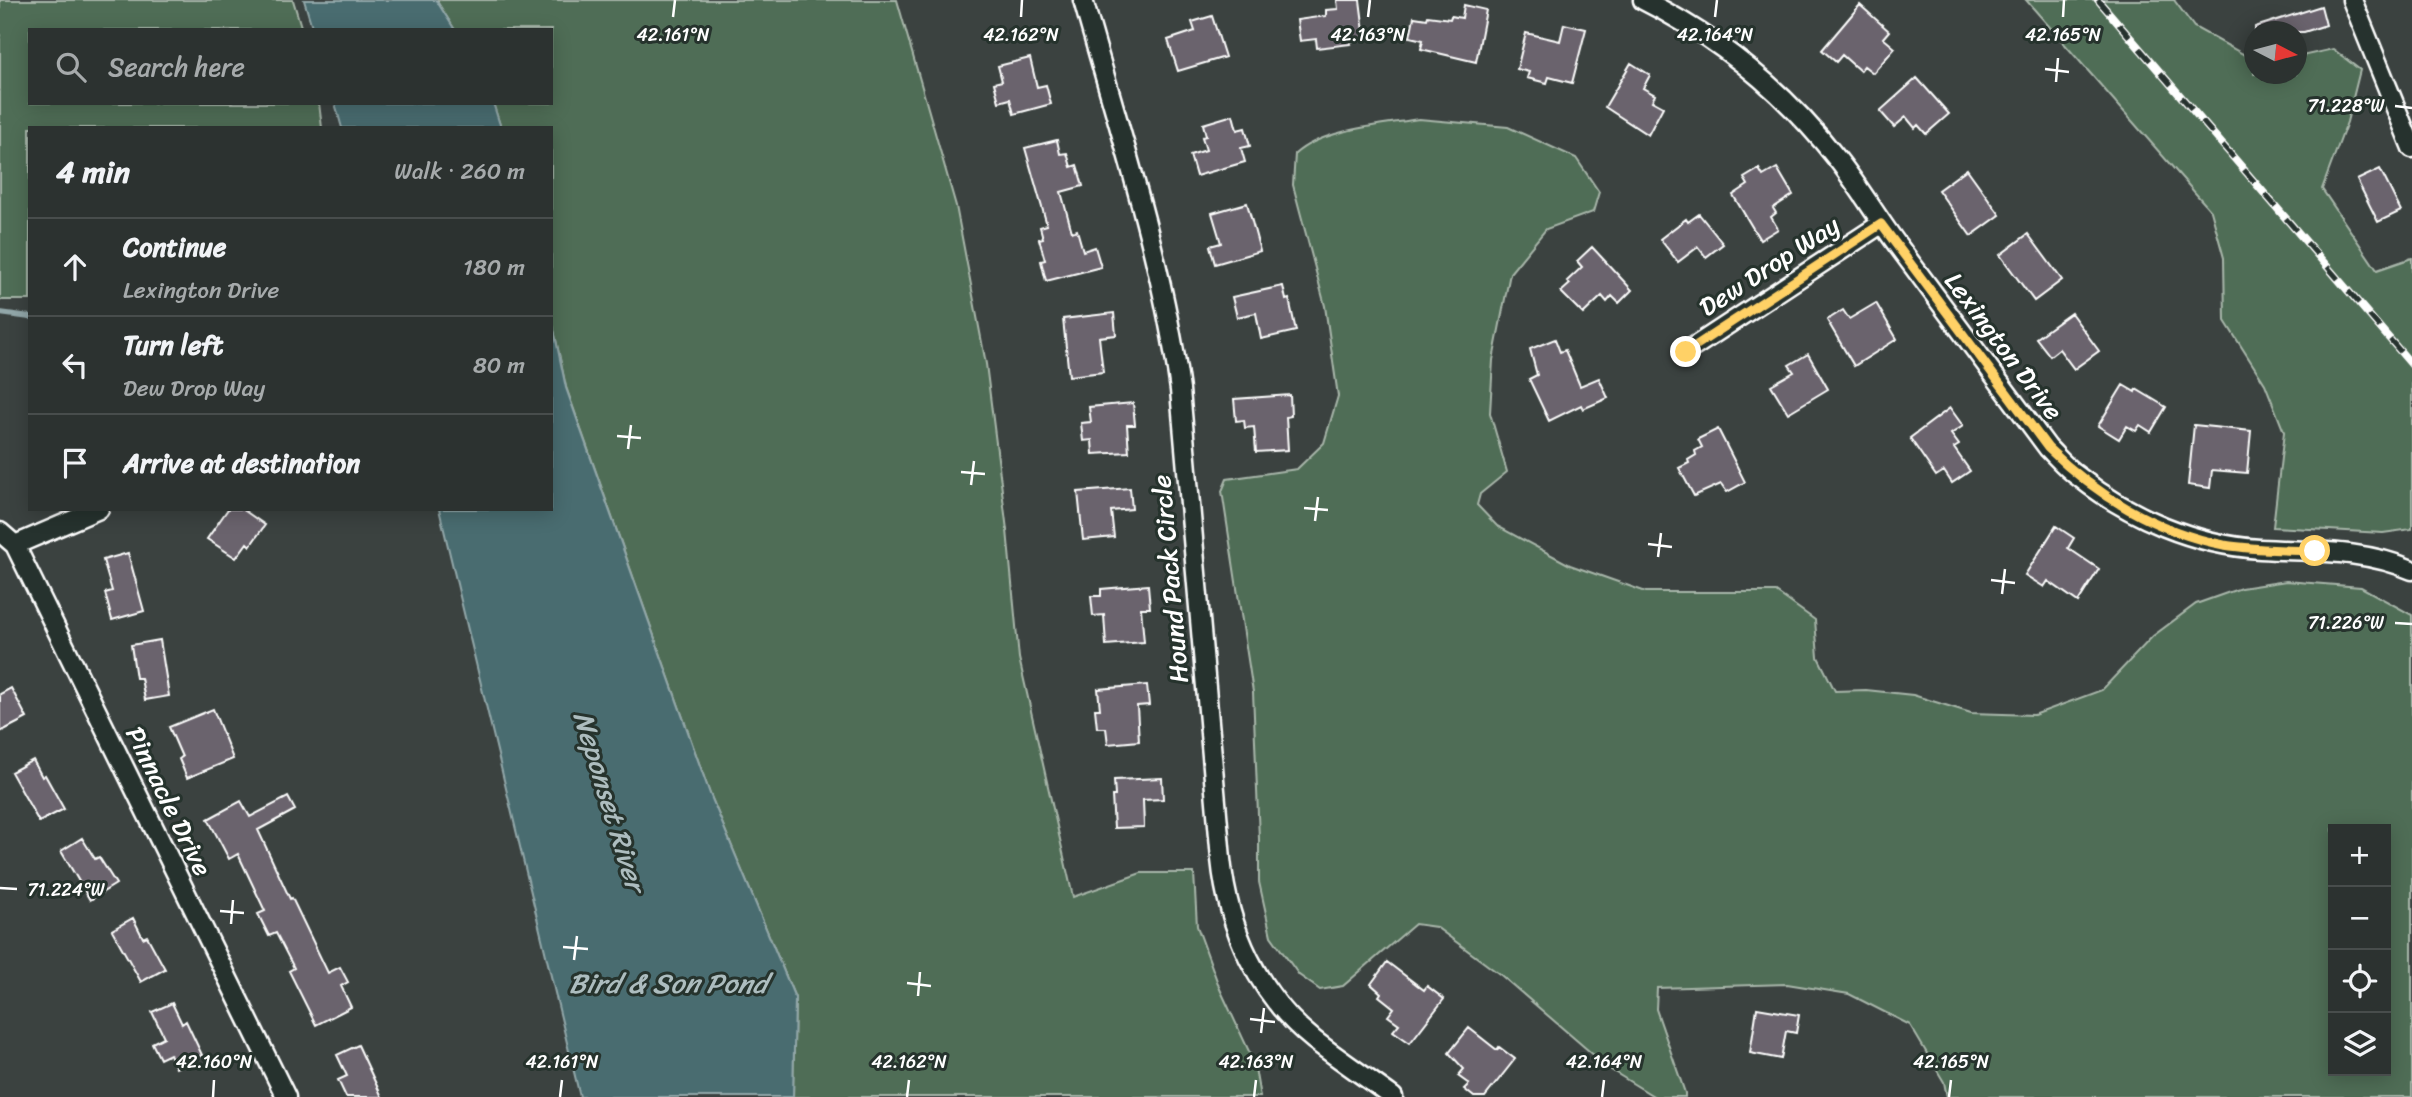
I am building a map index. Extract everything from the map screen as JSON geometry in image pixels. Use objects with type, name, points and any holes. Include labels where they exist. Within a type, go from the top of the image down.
[{"type":"street","name":"Lexington Drive","points":[[1643,0],[1675,16],[1726,50],[1769,86],[1819,136],[2048,448],[2077,477],[2112,500],[2183,534],[2223,545],[2258,549],[2359,554],[2412,570]]},
{"type":"street","points":[[2352,0],[2412,148]]},
{"type":"street","name":"Hound Pack Circle","points":[[1089,2],[1173,340],[1180,390],[1220,859],[1229,910],[1248,958],[1276,1002],[1313,1039],[1393,1097]]},
{"type":"street","name":"Dew Drop Way","points":[[1686,352],[1881,224]]},
{"type":"street","points":[[15,545],[94,511]]},
{"type":"street","name":"Pinnacle Drive","points":[[0,532],[15,545],[286,1097]]},
{"type":"green space","points":[[0,0],[293,0],[301,28],[28,28],[28,105],[319,105],[322,126],[28,126],[28,300],[0,300]]},
{"type":"green space","points":[[436,0],[897,0],[956,206],[986,364],[1007,530],[1019,658],[1073,897],[1141,873],[1194,873],[1197,926],[1220,989],[1254,1062],[1260,1097],[793,1097],[795,998],[710,794],[566,387],[553,325],[553,126],[500,126],[494,105],[553,105],[553,28],[454,28]]},
{"type":"green space","points":[[2026,0],[2174,0],[2194,27],[2244,54],[2244,84],[2307,84],[2307,55],[2333,49],[2360,70],[2347,122],[2322,189],[2377,270],[2412,258],[2412,529],[2383,533],[2273,527],[2284,432],[2265,384],[2225,321],[2224,258],[2211,211]]},
{"type":"green space","points":[[1419,119],[1508,127],[1576,158],[1599,192],[1593,212],[1546,229],[1510,273],[1493,360],[1490,413],[1507,472],[1480,494],[1477,505],[1497,526],[1570,565],[1646,592],[1776,592],[1815,620],[1818,657],[1835,691],[1866,690],[1913,695],[1971,713],[2034,715],[2102,690],[2153,636],[2196,604],[2241,588],[2286,581],[2361,587],[2412,615],[2412,1097],[1947,1097],[1944,1082],[1910,1025],[1849,994],[1787,984],[1657,988],[1656,1009],[1685,1097],[1655,1097],[1611,1070],[1502,976],[1436,927],[1415,924],[1343,986],[1320,990],[1299,975],[1271,936],[1259,882],[1253,692],[1222,491],[1227,479],[1297,469],[1324,443],[1338,396],[1325,306],[1293,185],[1295,154],[1321,139],[1371,126]]},
{"type":"water","points":[[304,0],[436,0],[454,28],[312,28]]},
{"type":"water","points":[[336,105],[494,105],[500,126],[341,126]]},
{"type":"water","name":"Bird & Son Pond","points":[[553,326],[566,388],[710,794],[795,998],[793,1097],[580,1097],[439,511],[553,511]]},
{"type":"building","points":[[1337,0],[1360,0],[1365,39],[1350,41],[1351,44],[1317,48],[1316,39],[1300,41],[1297,20],[1326,16],[1326,10],[1338,9]]},
{"type":"building","points":[[1464,5],[1486,10],[1476,62],[1421,49],[1423,40],[1410,37],[1414,17],[1462,18]]},
{"type":"building","points":[[1860,5],[1889,31],[1883,38],[1895,48],[1873,73],[1864,66],[1860,71],[1842,55],[1836,62],[1822,50]]},
{"type":"building","points":[[2321,6],[2326,25],[2307,31],[2307,21],[2274,21]]},
{"type":"building","points":[[1212,16],[1225,57],[1178,71],[1168,40],[1195,31],[1192,22]]},
{"type":"building","points":[[1564,24],[1586,29],[1572,83],[1549,77],[1547,83],[1527,78],[1529,72],[1517,69],[1526,33],[1560,41]]},
{"type":"building","points":[[1030,58],[1037,87],[1046,85],[1051,104],[1014,114],[1010,99],[999,102],[994,83],[1002,81],[998,66]]},
{"type":"building","points":[[1631,63],[1650,75],[1643,88],[1655,95],[1652,101],[1663,107],[1648,135],[1605,107]]},
{"type":"building","points":[[1917,78],[1949,114],[1926,134],[1918,125],[1915,128],[1906,117],[1894,127],[1880,111]]},
{"type":"building","points":[[1233,115],[1237,130],[1245,128],[1250,146],[1241,148],[1245,162],[1196,176],[1190,155],[1206,150],[1202,137],[1206,136],[1203,124]]},
{"type":"building","points":[[1057,140],[1060,154],[1067,153],[1071,167],[1077,165],[1083,186],[1061,192],[1072,232],[1077,230],[1083,251],[1095,247],[1101,267],[1046,281],[1041,261],[1045,260],[1039,239],[1043,238],[1040,227],[1047,225],[1025,148]]},
{"type":"building","points":[[1777,168],[1793,195],[1773,208],[1776,213],[1771,217],[1778,229],[1760,240],[1733,195],[1748,185],[1744,178],[1759,169],[1763,176]]},
{"type":"building","points":[[1967,169],[2000,215],[1971,236],[1938,190]]},
{"type":"building","points":[[2380,169],[2401,211],[2378,222],[2357,180]]},
{"type":"building","points":[[1247,203],[1260,251],[1215,264],[1210,246],[1221,243],[1212,213]]},
{"type":"building","points":[[1699,214],[1723,244],[1706,257],[1698,247],[1678,262],[1660,239],[1686,219],[1688,222]]},
{"type":"building","points":[[2028,234],[2062,280],[2034,301],[2000,255]]},
{"type":"building","points":[[1592,247],[1632,290],[1619,303],[1612,296],[1607,302],[1602,296],[1583,314],[1561,292],[1570,284],[1567,281],[1582,267],[1577,261]]},
{"type":"building","points":[[1283,286],[1286,300],[1289,299],[1296,331],[1261,339],[1256,313],[1237,317],[1232,297]]},
{"type":"building","points":[[1876,303],[1897,339],[1854,366],[1827,320],[1843,310],[1849,319]]},
{"type":"building","points":[[1114,313],[1116,335],[1099,337],[1103,372],[1069,376],[1063,319]]},
{"type":"building","points":[[2071,313],[2099,351],[2074,369],[2059,349],[2050,356],[2036,338]]},
{"type":"building","points":[[1555,339],[1560,352],[1565,350],[1580,386],[1599,378],[1608,398],[1583,409],[1581,405],[1549,421],[1529,379],[1537,375],[1530,349]]},
{"type":"building","points":[[1808,354],[1828,389],[1788,413],[1771,385],[1794,372],[1789,365]]},
{"type":"building","points":[[2123,385],[2135,392],[2136,389],[2166,407],[2151,432],[2140,425],[2136,431],[2127,426],[2119,439],[2098,426]]},
{"type":"building","points":[[1290,395],[1291,416],[1286,417],[1288,450],[1256,452],[1254,427],[1245,428],[1244,420],[1236,421],[1234,399]]},
{"type":"building","points":[[1133,403],[1135,425],[1127,425],[1129,452],[1093,454],[1092,440],[1083,441],[1081,423],[1091,422],[1089,407]]},
{"type":"building","points":[[1950,408],[1963,426],[1951,434],[1959,445],[1954,448],[1970,471],[1952,483],[1944,471],[1936,476],[1910,438]]},
{"type":"building","points":[[2194,425],[2251,431],[2247,473],[2212,470],[2210,488],[2188,485]]},
{"type":"building","points":[[1718,429],[1745,482],[1727,492],[1721,484],[1694,496],[1679,468],[1689,463],[1688,460],[1696,455],[1695,451],[1702,447],[1698,439]]},
{"type":"building","points":[[1130,488],[1132,509],[1111,511],[1114,537],[1083,540],[1078,492]]},
{"type":"building","points":[[227,511],[245,511],[265,525],[250,546],[247,543],[236,558],[207,539]]},
{"type":"building","points":[[2056,526],[2074,538],[2068,548],[2099,569],[2078,602],[2048,581],[2044,587],[2025,575]]},
{"type":"building","points":[[128,553],[144,611],[112,620],[105,593],[112,591],[103,560]]},
{"type":"building","points":[[1148,585],[1150,608],[1141,608],[1144,642],[1106,645],[1104,615],[1093,616],[1091,596],[1101,596],[1101,589]]},
{"type":"building","points":[[160,640],[169,696],[145,700],[141,678],[136,678],[131,645]]},
{"type":"building","points":[[1147,685],[1149,705],[1137,706],[1139,741],[1108,744],[1106,728],[1097,728],[1095,709],[1100,709],[1098,689]]},
{"type":"building","points":[[11,688],[27,718],[0,732],[0,694]]},
{"type":"building","points":[[213,709],[233,759],[187,778],[179,759],[182,757],[169,727]]},
{"type":"building","points":[[33,760],[42,777],[45,775],[64,809],[39,822],[11,772]]},
{"type":"building","points":[[1162,778],[1163,799],[1143,800],[1144,827],[1114,828],[1114,780]]},
{"type":"building","points":[[288,797],[295,810],[258,830],[328,973],[340,967],[348,982],[341,986],[351,1007],[316,1025],[289,971],[294,968],[276,933],[269,936],[258,914],[265,911],[238,854],[229,859],[208,819],[241,801],[250,817]]},
{"type":"building","points":[[82,838],[95,859],[99,857],[116,884],[90,900],[61,851]]},
{"type":"building","points":[[133,918],[143,938],[147,936],[165,969],[141,982],[112,930]]},
{"type":"building","points":[[1387,962],[1424,990],[1427,986],[1444,999],[1410,1043],[1393,1031],[1399,1024],[1388,1016],[1394,1008],[1379,996],[1381,993],[1371,984]]},
{"type":"building","points":[[172,1003],[182,1024],[186,1021],[202,1055],[176,1068],[170,1054],[160,1059],[152,1043],[164,1037],[152,1012]]},
{"type":"building","points":[[1757,1008],[1799,1015],[1796,1033],[1786,1031],[1781,1059],[1750,1053]]},
{"type":"building","points":[[1469,1028],[1497,1050],[1499,1047],[1515,1059],[1485,1097],[1474,1097],[1464,1089],[1469,1084],[1458,1076],[1464,1069],[1449,1053]]},
{"type":"building","points":[[358,1045],[382,1097],[346,1097],[338,1080],[347,1076],[337,1055]]},
{"type":"waterway","points":[[0,313],[28,317]]},
{"type":"railway","points":[[2098,0],[2412,365]]},
{"type":"route","points":[[1686,352],[1881,224],[2048,448],[2077,477],[2112,500],[2183,534],[2223,545],[2315,551]]},
{"type":"water label","name":"Neponset River","points":[[610,801]]}]
